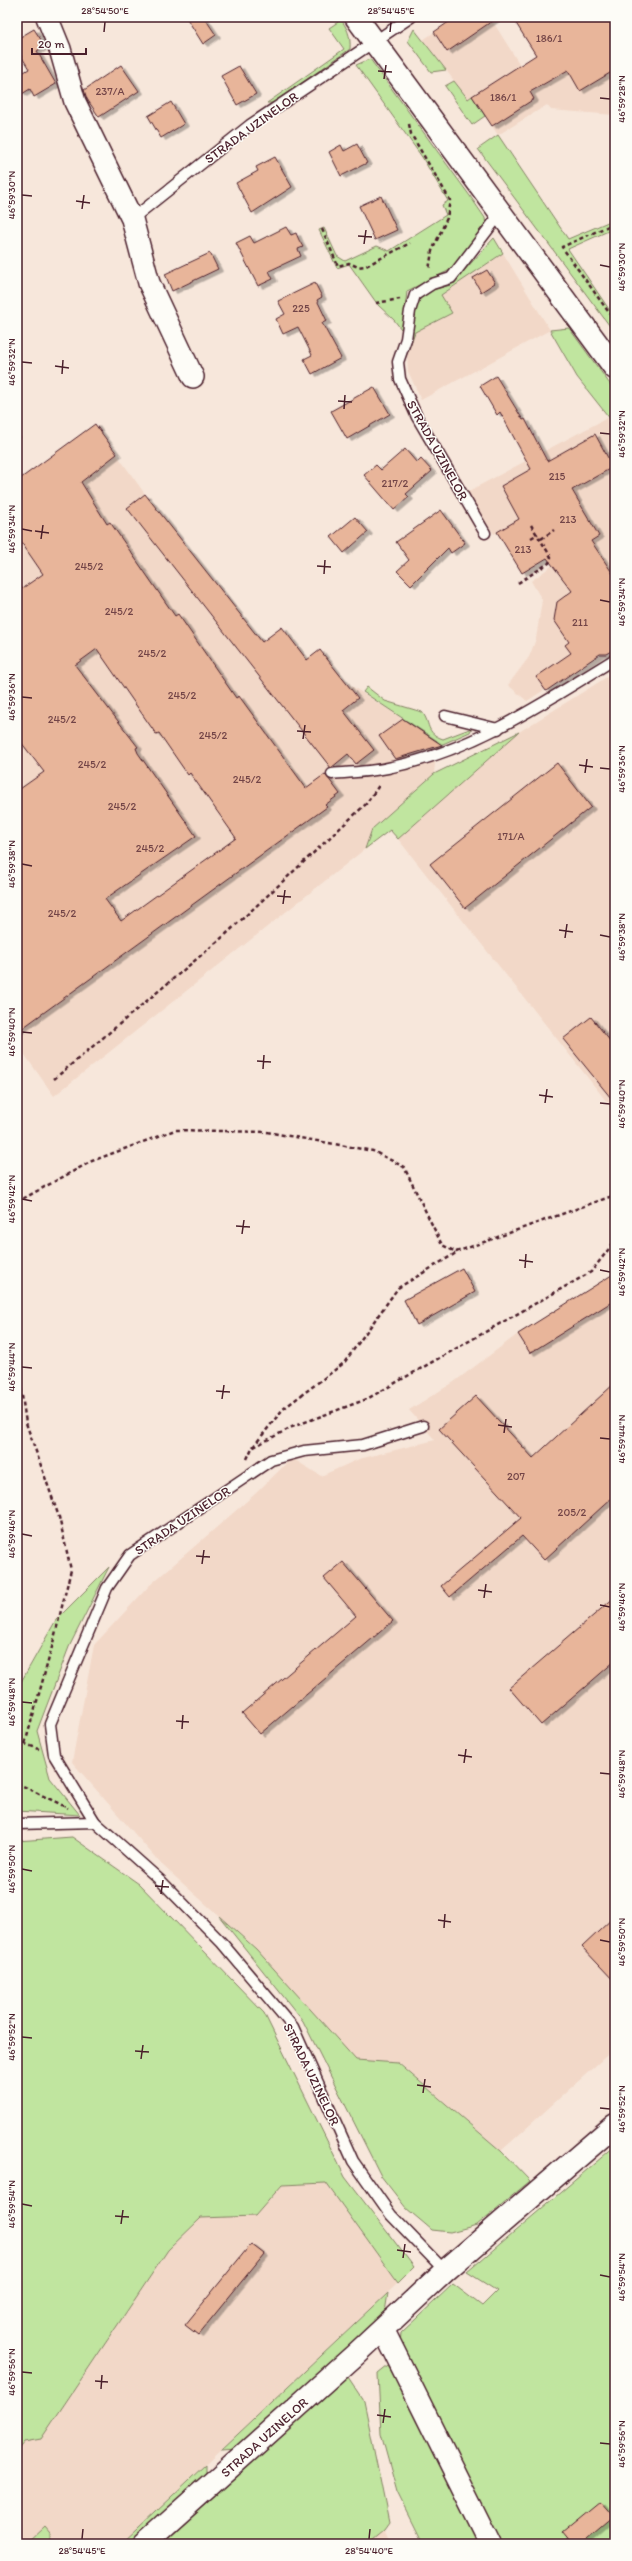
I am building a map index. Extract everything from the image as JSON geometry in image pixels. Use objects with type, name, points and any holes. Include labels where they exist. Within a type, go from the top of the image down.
[{"type":"street","points":[[47,17],[60,50],[75,102],[132,219],[149,283],[193,376]]},
{"type":"street","points":[[356,17],[615,368]]},
{"type":"street","name":"STRADA UZINELOR","points":[[144,2544],[383,2329],[445,2271],[615,2125]]},
{"type":"street","points":[[383,2329],[490,2544]]},
{"type":"lane","name":"STRADA UZINELOR","points":[[132,219],[250,125],[412,17]]},
{"type":"lane","points":[[416,295],[432,284],[451,278],[500,214]]},
{"type":"lane","name":"STRADA UZINELOR","points":[[416,295],[410,311],[406,339],[398,362],[400,379],[417,417],[486,533]]},
{"type":"lane","points":[[332,774],[392,767],[456,747],[518,719],[615,659]]},
{"type":"lane","points":[[445,716],[498,728]]},
{"type":"lane","name":"STRADA UZINELOR","points":[[424,1426],[363,1444],[304,1451],[271,1460],[130,1556],[107,1588],[50,1724],[54,1755],[95,1822],[160,1880],[222,1943],[293,2027],[353,2160],[391,2215],[445,2271]]},
{"type":"lane","points":[[17,1824],[95,1822]]},
{"type":"path","points":[[408,120],[411,134],[450,200],[447,218],[432,251],[429,272]]},
{"type":"path","points":[[615,223],[562,247],[582,277],[615,321]]},
{"type":"path","points":[[322,229],[338,266],[349,262],[358,268],[366,266],[410,243]]},
{"type":"path","points":[[376,303],[416,295]]},
{"type":"path","points":[[17,439],[21,436]]},
{"type":"path","points":[[518,583],[549,563],[551,557],[532,525]]},
{"type":"path","points":[[541,539],[554,530]]},
{"type":"path","points":[[531,538],[538,534]]},
{"type":"path","points":[[54,1080],[224,936],[366,804],[392,767]]},
{"type":"path","points":[[17,1202],[92,1161],[175,1130],[267,1132],[373,1152],[404,1167],[442,1245],[456,1252]]},
{"type":"path","points":[[238,1482],[252,1448],[283,1409],[344,1363],[398,1288],[456,1252],[615,1195]]},
{"type":"path","points":[[252,1448],[292,1427],[367,1399],[502,1323],[591,1272],[615,1241]]},
{"type":"path","points":[[17,1361],[26,1423],[59,1517],[71,1570],[52,1647],[25,1744]]},
{"type":"path","points":[[17,1741],[54,1755]]},
{"type":"path","points":[[17,1783],[95,1822]]},
{"type":"shaded area","points":[[456,17],[490,17],[520,65],[515,68],[550,80],[512,17],[615,17],[615,115],[551,110],[547,105],[498,135],[472,96],[468,99],[423,40]]},
{"type":"shaded area","points":[[503,253],[550,330],[421,400],[408,371],[407,354],[415,332],[452,313],[441,295]]},
{"type":"shaded area","points":[[609,417],[615,425],[615,649],[606,654],[600,654],[527,701],[508,685],[529,657],[536,639],[542,600],[531,581],[568,554],[599,536],[572,490],[494,534],[467,492]]},
{"type":"shaded area","points":[[95,424],[145,494],[262,642],[282,627],[307,659],[320,650],[347,683],[437,741],[434,774],[372,829],[365,849],[54,1096],[17,1044],[17,481]]},
{"type":"shaded area","points":[[615,672],[615,1112],[398,839],[519,732]]},
{"type":"shaded area","points":[[615,1273],[615,2048],[501,2151],[399,2063],[356,2060],[256,1949],[161,1864],[72,1762],[94,1645],[150,1585],[255,1494],[292,1458],[321,1476],[359,1459],[435,1440],[409,1410],[454,1382],[518,1334]]},
{"type":"shaded area","points":[[326,2183],[398,2283],[121,2544],[17,2544],[17,2451],[24,2442],[41,2439],[168,2250],[201,2218],[255,2216],[282,2185]]},
{"type":"shaded area","points":[[384,2530],[391,2544],[367,2544]]},
{"type":"green space","points":[[335,17],[339,17],[346,28],[350,40],[350,49],[273,103],[267,103],[344,49],[329,28],[338,22]]},
{"type":"green space","points":[[414,29],[446,70],[431,72],[408,41]]},
{"type":"green space","points":[[370,59],[485,218],[486,227],[452,269],[407,291],[403,326],[401,329],[378,305],[349,264],[337,268],[319,230],[324,228],[337,256],[345,261],[377,246],[389,251],[446,215],[442,205],[448,201],[422,157],[356,65]]},
{"type":"green space","points":[[454,81],[468,99],[472,96],[485,116],[472,125],[445,86]]},
{"type":"green space","points":[[498,135],[568,239],[615,219],[615,228],[568,249],[615,318],[615,333],[478,149]]},
{"type":"green space","points":[[494,238],[503,253],[441,295],[452,313],[415,332],[407,354],[418,300],[432,290],[451,285]]},
{"type":"green space","points":[[569,328],[615,391],[615,425],[577,377],[550,330]]},
{"type":"green space","points":[[367,687],[385,701],[422,712],[431,731],[437,737],[443,739],[472,728],[470,732],[436,747],[437,741],[363,692]]},
{"type":"green space","points":[[519,732],[398,839],[390,830],[365,849],[372,829],[434,774]]},
{"type":"green space","points":[[109,1567],[69,1647],[37,1731],[50,1778],[80,1815],[17,1811],[17,1689],[56,1620]]},
{"type":"green space","points":[[72,1837],[139,1884],[264,2013],[345,2177],[414,2267],[398,2283],[326,2183],[282,2185],[255,2216],[201,2218],[168,2250],[41,2439],[24,2442],[17,2451],[17,1841]]},
{"type":"green space","points":[[219,1916],[256,1949],[356,2060],[398,2063],[501,2151],[530,2181],[477,2225],[450,2232],[432,2230],[406,2208],[381,2176],[303,2021]]},
{"type":"green space","points":[[615,2146],[615,2544],[499,2544],[400,2345],[401,2333],[453,2284],[482,2306],[497,2291],[467,2272]]},
{"type":"green space","points":[[388,2293],[385,2312],[238,2449],[221,2450]]},
{"type":"green space","points":[[388,2366],[419,2416],[480,2544],[423,2544],[397,2492],[381,2434],[378,2374]]},
{"type":"green space","points":[[348,2377],[364,2401],[389,2523],[384,2530],[367,2544],[162,2544]]},
{"type":"green space","points":[[206,2464],[206,2475],[132,2544],[121,2544]]},
{"type":"green space","points":[[45,2526],[50,2532],[50,2544],[26,2544]]},
{"type":"building","points":[[186,17],[204,17],[216,35],[203,44]]},
{"type":"building","points":[[456,17],[498,17],[447,52],[434,32]]},
{"type":"building","points":[[512,17],[615,17],[615,70],[580,91],[568,70],[530,92],[534,99],[492,126],[472,96],[536,55]]},
{"type":"building","points":[[34,29],[45,46],[37,51],[56,84],[34,97],[30,89],[22,94],[17,86],[17,76],[29,69],[17,49],[17,39]]},
{"type":"building","points":[[121,65],[139,91],[99,117],[87,99],[84,90]]},
{"type":"building","points":[[239,66],[256,94],[237,105],[221,76]]},
{"type":"building","points":[[171,102],[184,124],[161,138],[148,116]]},
{"type":"building","points":[[357,144],[367,163],[341,176],[329,152],[341,145],[344,151]]},
{"type":"building","points":[[275,157],[292,187],[252,213],[236,183],[258,171],[256,167]]},
{"type":"building","points":[[381,196],[397,230],[375,240],[359,206]]},
{"type":"building","points":[[286,227],[291,235],[296,233],[303,247],[298,249],[301,256],[269,271],[273,279],[258,286],[236,243],[250,236],[254,243]]},
{"type":"building","points":[[210,253],[218,269],[172,291],[165,274]]},
{"type":"building","points":[[487,270],[495,283],[481,292],[473,278]]},
{"type":"building","points":[[315,283],[322,297],[317,300],[327,321],[322,323],[341,358],[312,374],[304,359],[312,355],[298,327],[283,334],[276,319],[285,314],[278,301]]},
{"type":"building","points":[[496,376],[523,420],[525,419],[547,461],[595,434],[613,467],[572,490],[599,536],[591,541],[615,577],[615,649],[606,654],[600,654],[546,691],[536,677],[571,653],[565,645],[569,642],[554,620],[557,602],[572,591],[547,558],[522,573],[497,532],[519,519],[501,486],[531,469],[500,412],[497,415],[480,386]]},
{"type":"building","points":[[374,387],[390,414],[347,439],[331,411]]},
{"type":"building","points":[[95,424],[117,454],[81,482],[107,524],[110,522],[175,616],[178,614],[236,698],[239,696],[306,788],[325,774],[340,794],[325,805],[327,807],[17,1032],[17,791],[44,772],[17,737],[17,592],[43,574],[17,536],[17,481]],"holes":[[[97,649],[156,734],[159,733],[188,775],[190,773],[236,838],[121,921],[105,899],[196,836],[138,753],[136,748],[138,747],[75,665]]]},
{"type":"building","points":[[405,449],[417,463],[421,459],[432,471],[406,494],[409,497],[394,510],[364,475],[376,465],[381,470]]},
{"type":"building","points":[[145,494],[262,642],[282,627],[307,660],[320,650],[358,698],[343,710],[374,750],[356,764],[348,754],[331,768],[127,508]]},
{"type":"building","points":[[441,510],[465,543],[451,553],[448,548],[411,585],[397,571],[409,560],[396,542]]},
{"type":"building","points":[[355,517],[368,532],[344,553],[331,537]]},
{"type":"building","points":[[403,719],[442,745],[395,759],[379,736]]},
{"type":"building","points":[[557,763],[591,807],[465,908],[430,864]]},
{"type":"building","points":[[591,1017],[615,1047],[615,1103],[563,1039]]},
{"type":"building","points":[[462,1268],[475,1292],[417,1325],[404,1300]]},
{"type":"building","points":[[615,1273],[615,1300],[530,1353],[518,1334]]},
{"type":"building","points":[[615,1383],[615,1495],[544,1560],[522,1536],[450,1597],[441,1586],[521,1518],[439,1429],[476,1396],[533,1458]]},
{"type":"building","points":[[343,1562],[393,1621],[260,1734],[242,1713],[356,1616],[324,1578]]},
{"type":"building","points":[[615,1597],[615,1661],[541,1725],[509,1688]]},
{"type":"building","points":[[615,1916],[615,1982],[582,1947]]},
{"type":"building","points":[[251,2244],[264,2254],[198,2335],[185,2325]]},
{"type":"building","points":[[600,2501],[614,2517],[582,2544],[570,2544],[561,2533]]}]
